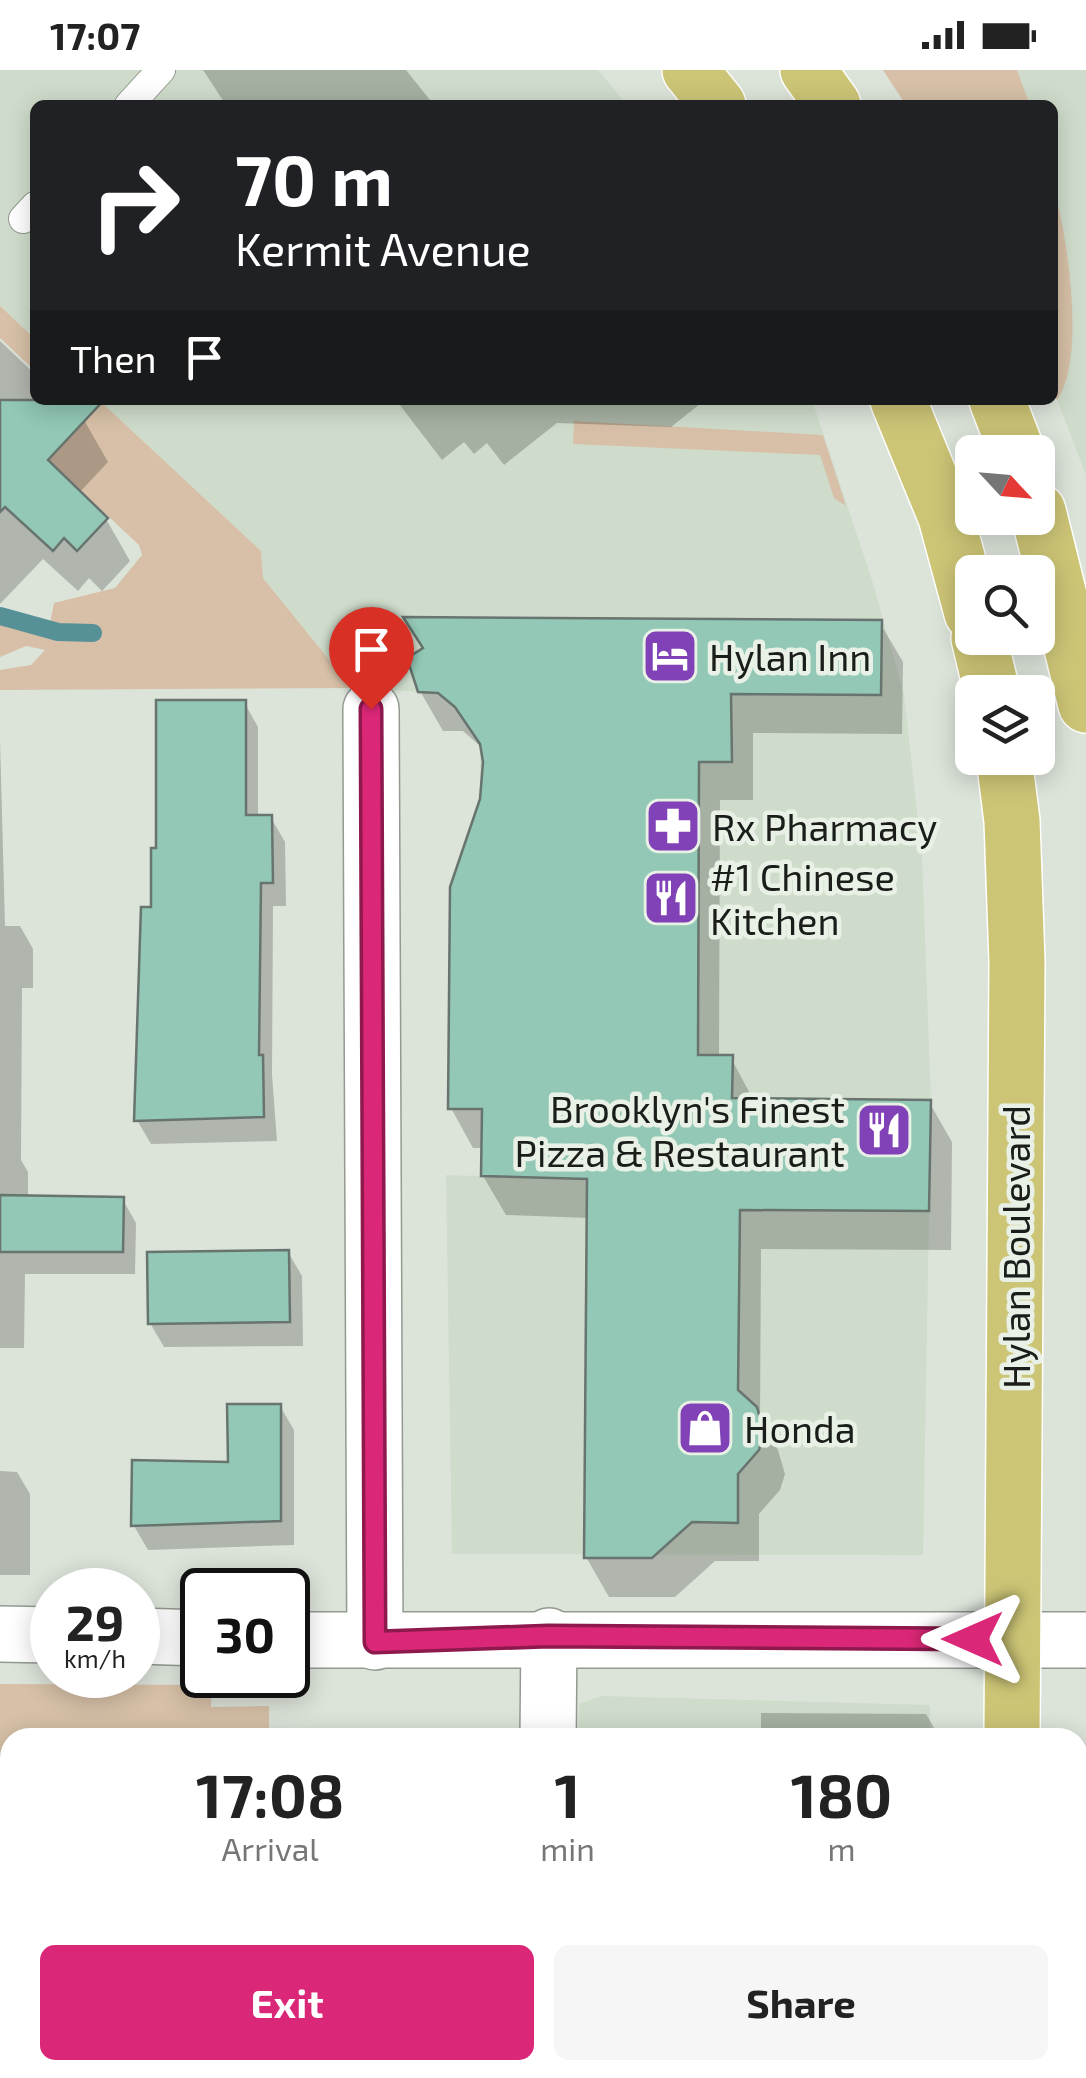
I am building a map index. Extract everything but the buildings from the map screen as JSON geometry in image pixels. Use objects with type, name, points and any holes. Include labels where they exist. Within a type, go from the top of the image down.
[{"type":"main road","points":[[690,70],[714,100]]},
{"type":"main road","points":[[808,70],[829,100]]},
{"type":"main road","points":[[900,405],[946,518],[956,555]]},
{"type":"main road","points":[[998,405],[1010,435]]},
{"type":"main road","points":[[1044,535],[1086,705]]},
{"type":"main road","name":"Hylan Boulevard","points":[[1006,775],[1012,821],[1017,962],[1012,1728]]},
{"type":"street","points":[[371,709],[375,1642]]},
{"type":"street","points":[[0,1634],[30,1634]]},
{"type":"street","points":[[548,1636],[548,1728]]},
{"type":"street","points":[[310,1641],[548,1636],[1086,1640]]},
{"type":"lane","points":[[133,100],[161,70]]},
{"type":"shaded area","points":[[0,70],[598,70],[623,100],[30,100],[30,334],[0,306]]},
{"type":"shaded area","points":[[883,70],[1086,70],[1086,475],[1058,402],[1058,100],[903,100]]},
{"type":"shaded area","points":[[883,70],[1017,70],[1028,100],[903,100]]},
{"type":"shaded area","points":[[1058,207],[1072,297],[1071,356],[1058,398]]},
{"type":"shaded area","points":[[0,306],[30,334],[30,366],[0,338]]},
{"type":"shaded area","points":[[95,405],[104,405],[261,551],[263,578],[352,688],[0,690],[0,670],[31,665],[45,650],[26,646],[0,657],[0,611],[50,624],[54,603],[115,588],[142,555],[139,545],[48,460]]},
{"type":"shaded area","points":[[104,405],[814,405],[872,580],[904,694],[922,857],[931,1100],[923,1555],[452,1554],[446,1175],[684,1182],[685,1111],[448,1109],[450,887],[480,799],[480,744],[469,723],[439,693],[352,688],[263,578],[261,551]]},
{"type":"shaded area","points":[[574,421],[823,435],[846,506],[834,498],[820,455],[573,444]]},
{"type":"shaded area","points":[[0,1684],[30,1684],[30,1698],[160,1698],[160,1685],[180,1685],[180,1698],[211,1698],[211,1707],[269,1706],[269,1728],[0,1728]]},
{"type":"shaded area","points":[[601,1696],[930,1705],[930,1728],[578,1728],[579,1704]]},
{"type":"waterway","points":[[0,616],[58,632],[93,633]]},
{"type":"place","name":"Hylan Inn","points":[[670,656]]},
{"type":"place","name":"Rx Pharmacy","points":[[673,826]]},
{"type":"place","name":"#1 Chinese Kitchen","points":[[671,898]]},
{"type":"place","name":"Brooklyn's Finest Pizza & Restaurant","points":[[884,1130]]},
{"type":"place","name":"Honda","points":[[705,1428]]},
{"type":"route","points":[[371,709],[375,1642],[548,1636],[973,1639]]}]
